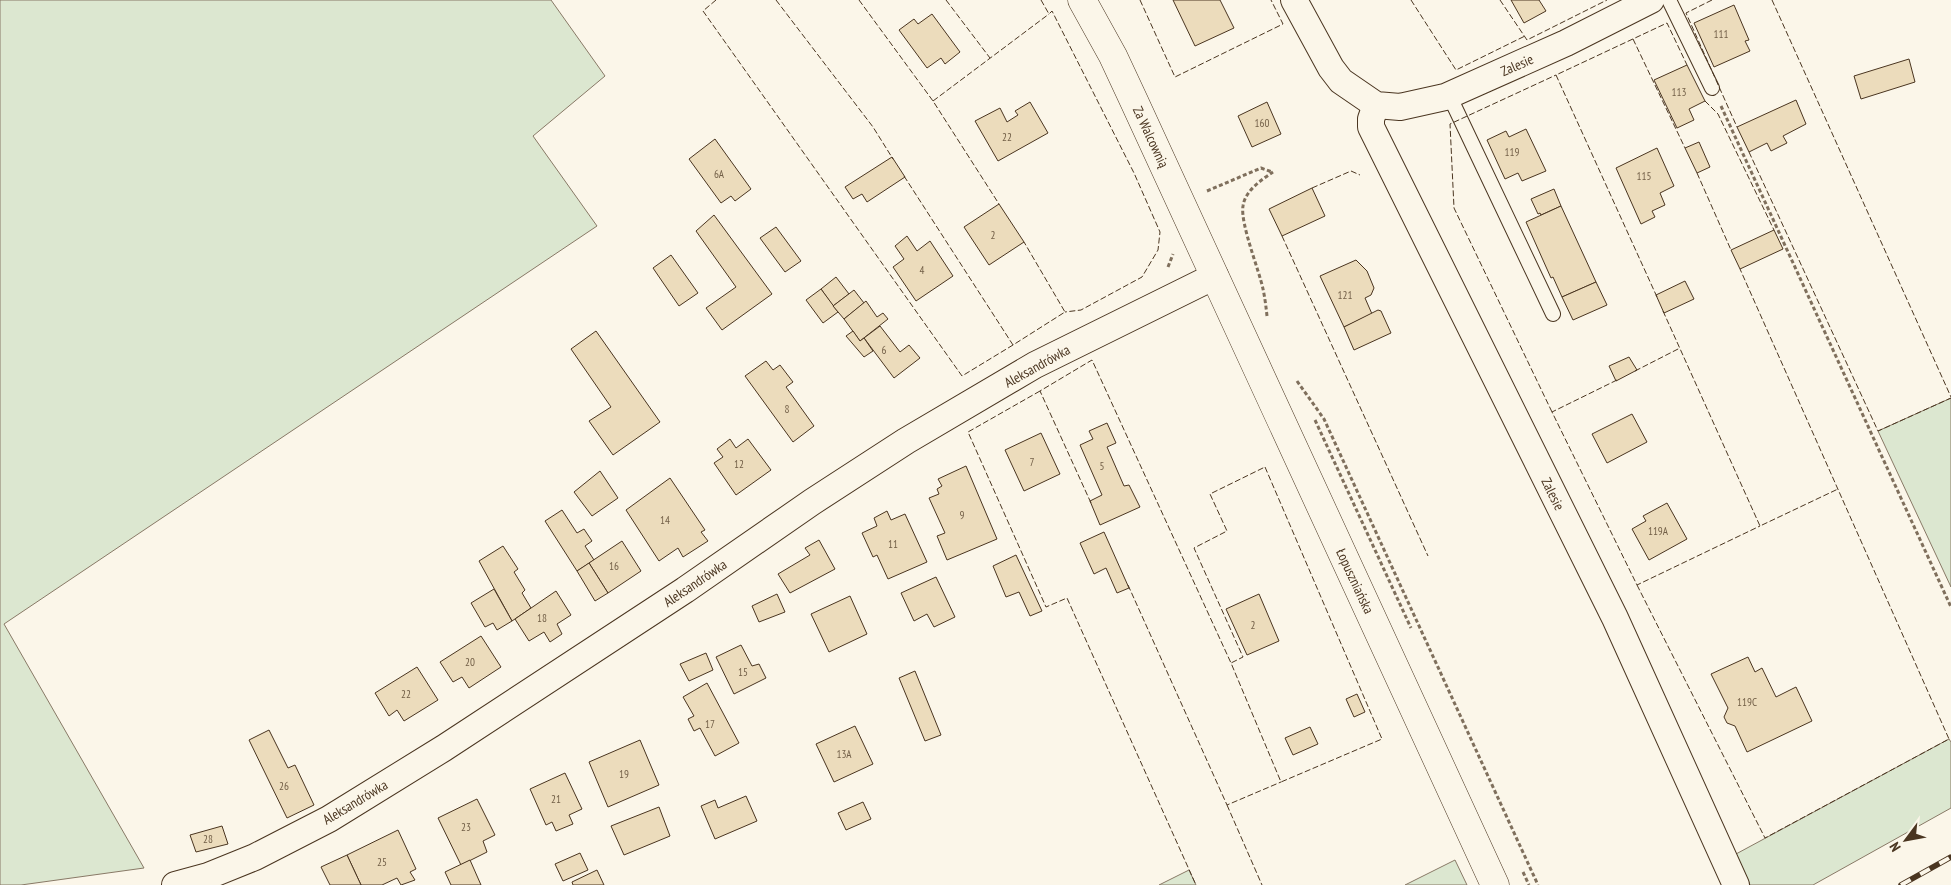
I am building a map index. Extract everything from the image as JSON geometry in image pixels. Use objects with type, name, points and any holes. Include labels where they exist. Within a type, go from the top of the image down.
[{"type":"main road","name":"Za Walcownią","points":[[1082,0],[1113,56],[1215,276]]},
{"type":"main road","name":"Łopuszniańska","points":[[1215,276],[1495,885]]},
{"type":"street","points":[[1294,0],[1331,68],[1341,81],[1376,105]]},
{"type":"street","name":"Zalesie","points":[[1651,0],[1566,43],[1449,95],[1400,107],[1376,105],[1371,120],[1371,127],[1615,618],[1736,885]]},
{"type":"street","name":"Aleksandrówka","points":[[174,885],[208,876],[255,857],[330,819],[444,748],[685,590],[906,441],[1035,365],[1215,276]]},
{"type":"lane","points":[[1669,0],[1712,88]]},
{"type":"lane","points":[[1449,95],[1553,314]]},
{"type":"path","points":[[1712,88],[1951,607]]},
{"type":"path","points":[[1203,193],[1261,168],[1273,172],[1262,179],[1251,190],[1243,206],[1244,222],[1263,290],[1268,322]]},
{"type":"path","points":[[1296,380],[1324,419],[1538,885]]},
{"type":"green space","points":[[0,0],[551,0],[605,76],[533,136],[597,226],[4,624],[144,868],[21,885],[0,885]]},
{"type":"green space","points":[[1951,398],[1951,587],[1878,431]]},
{"type":"green space","points":[[1949,739],[1951,742],[1951,808],[1813,885],[1750,885],[1736,854]]},
{"type":"green space","points":[[1455,860],[1467,885],[1405,885]]},
{"type":"green space","points":[[1189,870],[1196,885],[1159,885]]},
{"type":"building","points":[[1173,0],[1220,0],[1234,28],[1195,46]]},
{"type":"building","points":[[1511,0],[1539,0],[1546,11],[1524,23]]},
{"type":"building","points":[[1734,5],[1749,40],[1745,41],[1750,51],[1714,67],[1694,23]]},
{"type":"building","points":[[932,14],[960,52],[945,64],[941,58],[927,68],[899,30],[914,19],[918,24]]},
{"type":"building","points":[[1909,59],[1915,82],[1861,99],[1854,76]]},
{"type":"building","points":[[1687,65],[1705,101],[1689,109],[1694,120],[1677,128],[1654,80]]},
{"type":"building","points":[[1796,100],[1806,124],[1783,136],[1787,143],[1771,151],[1767,143],[1749,152],[1737,127]]},
{"type":"building","points":[[1030,102],[1048,133],[998,161],[975,121],[1000,108],[1007,122],[1018,115],[1015,111]]},
{"type":"building","points":[[1267,102],[1281,134],[1252,147],[1238,116]]},
{"type":"building","points":[[1526,129],[1546,171],[1522,181],[1518,173],[1505,179],[1487,140],[1506,131],[1509,137]]},
{"type":"building","points":[[715,139],[751,189],[735,201],[731,196],[721,203],[689,159]]},
{"type":"building","points":[[1699,142],[1710,167],[1697,173],[1685,148]]},
{"type":"building","points":[[1657,148],[1674,186],[1660,193],[1665,205],[1652,211],[1655,217],[1641,224],[1616,168]]},
{"type":"building","points":[[892,157],[905,177],[867,202],[862,194],[853,199],[845,187]]},
{"type":"building","points":[[1312,188],[1325,216],[1282,236],[1269,209]]},
{"type":"building","points":[[1554,189],[1561,206],[1541,215],[1540,213],[1538,214],[1531,199]]},
{"type":"building","points":[[999,204],[1024,242],[989,265],[964,227]]},
{"type":"building","points":[[1561,206],[1596,282],[1562,297],[1553,277],[1551,278],[1526,222]]},
{"type":"building","points":[[714,215],[772,294],[722,330],[706,308],[736,287],[696,231]]},
{"type":"building","points":[[776,227],[801,261],[785,272],[760,238]]},
{"type":"building","points":[[1774,230],[1783,249],[1740,269],[1731,250]]},
{"type":"building","points":[[907,236],[917,251],[930,241],[953,276],[916,301],[893,267],[904,259],[895,246]]},
{"type":"building","points":[[671,255],[698,293],[679,306],[653,268]]},
{"type":"building","points":[[1356,260],[1367,271],[1374,288],[1371,295],[1365,298],[1372,314],[1344,327],[1320,276]]},
{"type":"building","points":[[836,277],[849,294],[833,306],[821,289]]},
{"type":"building","points":[[1685,281],[1694,299],[1664,313],[1656,295]]},
{"type":"building","points":[[1596,282],[1607,305],[1573,320],[1562,297]]},
{"type":"building","points":[[821,289],[838,312],[823,323],[806,300]]},
{"type":"building","points":[[854,290],[864,303],[844,319],[833,306]]},
{"type":"building","points":[[866,301],[877,317],[883,313],[888,319],[860,341],[844,319]]},
{"type":"building","points":[[1378,310],[1381,311],[1391,333],[1354,350],[1344,327]]},
{"type":"building","points":[[880,326],[900,352],[909,345],[920,358],[894,378],[864,338]]},
{"type":"building","points":[[596,331],[660,422],[613,455],[589,421],[611,407],[571,349]]},
{"type":"building","points":[[853,331],[860,341],[864,338],[873,351],[864,357],[846,336]]},
{"type":"building","points":[[1629,357],[1637,370],[1616,381],[1609,366]]},
{"type":"building","points":[[766,361],[773,370],[780,365],[793,382],[786,387],[814,426],[793,442],[745,376]]},
{"type":"building","points":[[1632,414],[1647,442],[1607,463],[1592,434]]},
{"type":"building","points":[[1107,423],[1116,443],[1107,447],[1124,486],[1129,485],[1140,507],[1100,525],[1090,501],[1102,495],[1080,445],[1093,439],[1089,431]]},
{"type":"building","points":[[1041,433],[1060,474],[1024,491],[1005,450]]},
{"type":"building","points":[[730,439],[736,448],[748,439],[771,470],[736,495],[714,463],[723,457],[717,449]]},
{"type":"building","points":[[966,466],[997,539],[947,560],[937,536],[945,533],[929,498],[939,494],[937,489],[942,486],[938,479]]},
{"type":"building","points":[[600,471],[618,498],[592,516],[574,492]]},
{"type":"building","points":[[670,478],[705,530],[701,532],[708,541],[683,557],[678,548],[659,561],[626,510]]},
{"type":"building","points":[[1667,503],[1687,539],[1649,560],[1632,529],[1646,521],[1643,516]]},
{"type":"building","points":[[562,510],[577,533],[584,529],[592,541],[585,546],[594,560],[577,571],[545,521]]},
{"type":"building","points":[[887,511],[891,520],[905,514],[927,562],[888,579],[877,555],[873,557],[862,533],[877,526],[874,518]]},
{"type":"building","points":[[1104,532],[1129,588],[1117,593],[1106,568],[1094,574],[1080,543]]},
{"type":"building","points":[[819,540],[835,569],[790,593],[778,574],[810,555],[805,548]]},
{"type":"building","points":[[622,541],[641,571],[608,593],[589,563]]},
{"type":"building","points":[[503,546],[518,569],[514,572],[525,590],[522,593],[531,608],[512,621],[479,561]]},
{"type":"building","points":[[1016,555],[1042,611],[1030,616],[1019,592],[1006,597],[993,566]]},
{"type":"building","points":[[589,563],[608,593],[595,601],[577,571]]},
{"type":"building","points":[[936,577],[955,617],[934,627],[927,614],[914,621],[901,593]]},
{"type":"building","points":[[494,589],[512,621],[497,630],[493,623],[485,627],[471,603]]},
{"type":"building","points":[[556,591],[571,615],[557,624],[562,634],[550,642],[544,632],[529,641],[515,619]]},
{"type":"building","points":[[777,594],[785,612],[759,622],[752,606]]},
{"type":"building","points":[[1259,594],[1279,641],[1247,655],[1226,609]]},
{"type":"building","points":[[850,596],[867,634],[829,652],[811,614]]},
{"type":"building","points":[[481,636],[501,667],[469,688],[462,677],[453,682],[440,662]]},
{"type":"building","points":[[741,645],[752,666],[759,664],[766,678],[734,694],[716,657]]},
{"type":"building","points":[[706,653],[713,670],[689,681],[680,664]]},
{"type":"building","points":[[1748,657],[1755,672],[1762,668],[1776,697],[1796,687],[1812,721],[1747,752],[1735,726],[1727,723],[1724,717],[1728,708],[1711,674]]},
{"type":"building","points":[[417,667],[438,700],[404,721],[397,710],[389,716],[375,693]]},
{"type":"building","points":[[915,671],[941,735],[925,741],[899,678]]},
{"type":"building","points":[[707,683],[739,743],[715,756],[700,728],[694,731],[688,719],[694,716],[683,697]]},
{"type":"building","points":[[1357,694],[1365,712],[1354,717],[1346,699]]},
{"type":"building","points":[[855,726],[873,764],[834,782],[816,744]]},
{"type":"building","points":[[1310,727],[1318,744],[1293,755],[1285,738]]},
{"type":"building","points":[[269,730],[288,768],[295,765],[314,805],[287,818],[249,740]]},
{"type":"building","points":[[640,740],[659,785],[608,807],[589,762]]},
{"type":"building","points":[[565,773],[582,809],[569,815],[573,824],[556,831],[552,822],[546,825],[530,789]]},
{"type":"building","points":[[746,796],[757,821],[715,839],[701,806],[715,800],[718,808]]},
{"type":"building","points":[[477,799],[495,835],[483,841],[487,852],[461,865],[438,818]]},
{"type":"building","points":[[863,802],[871,819],[846,830],[838,813]]},
{"type":"building","points":[[659,807],[670,836],[624,855],[611,826]]},
{"type":"building","points":[[222,826],[228,844],[196,852],[190,835]]},
{"type":"building","points":[[398,830],[416,869],[410,872],[415,880],[401,885],[397,878],[382,885],[361,885],[347,855]]},
{"type":"building","points":[[580,853],[588,870],[563,881],[555,864]]},
{"type":"building","points":[[347,855],[361,885],[330,885],[321,867]]},
{"type":"building","points":[[470,860],[481,885],[451,885],[445,872]]},
{"type":"building","points":[[597,870],[604,885],[573,885],[572,882]]},
{"type":"railway","points":[[1901,885],[1951,857]]},
{"type":"fence","points":[[716,0],[703,11],[962,376],[1013,345]]},
{"type":"fence","points":[[776,0],[873,127],[893,159]]},
{"type":"fence","points":[[859,0],[933,101],[999,204]]},
{"type":"fence","points":[[946,0],[990,58]]},
{"type":"fence","points":[[1041,0],[1049,14],[1052,11],[1134,173],[1160,232],[1158,250],[1142,277],[1081,310],[1065,312]]},
{"type":"fence","points":[[1140,0],[1175,77],[1283,24],[1271,0]]},
{"type":"fence","points":[[1411,0],[1456,70],[1525,36]]},
{"type":"fence","points":[[1500,0],[1527,40],[1607,0]]},
{"type":"fence","points":[[1712,0],[1686,13],[1737,127]]},
{"type":"fence","points":[[1772,0],[1951,397]]},
{"type":"fence","points":[[933,101],[1049,14]]},
{"type":"fence","points":[[1657,297],[1556,75],[1667,23],[1687,65]]},
{"type":"fence","points":[[1633,39],[1685,148]]},
{"type":"fence","points":[[1552,412],[1454,208],[1450,124],[1556,75]]},
{"type":"fence","points":[[1705,101],[1718,114],[1774,230]]},
{"type":"fence","points":[[1749,152],[1878,431],[1951,398]]},
{"type":"fence","points":[[1312,188],[1351,171],[1360,175]]},
{"type":"fence","points":[[1697,173],[1731,250]]},
{"type":"fence","points":[[904,176],[1013,345],[1065,312],[1024,242]]},
{"type":"fence","points":[[1282,236],[1428,556]]},
{"type":"fence","points":[[1637,585],[1765,838],[1949,739],[1740,269]]},
{"type":"fence","points":[[1663,311],[1760,526],[1838,489]]},
{"type":"fence","points":[[1635,371],[1680,348]]},
{"type":"fence","points":[[1091,503],[1040,391],[1092,360],[1231,663]]},
{"type":"fence","points":[[1617,380],[1552,412],[1637,585],[1760,526]]},
{"type":"fence","points":[[1040,391],[968,432],[1046,607],[1067,598],[1196,885]]},
{"type":"fence","points":[[1265,467],[1382,739],[1281,782],[1231,663],[1243,657],[1194,548],[1227,531],[1210,494],[1265,467]]},
{"type":"fence","points":[[1128,585],[1227,805],[1281,782]]},
{"type":"fence","points":[[1227,805],[1262,885]]}]
